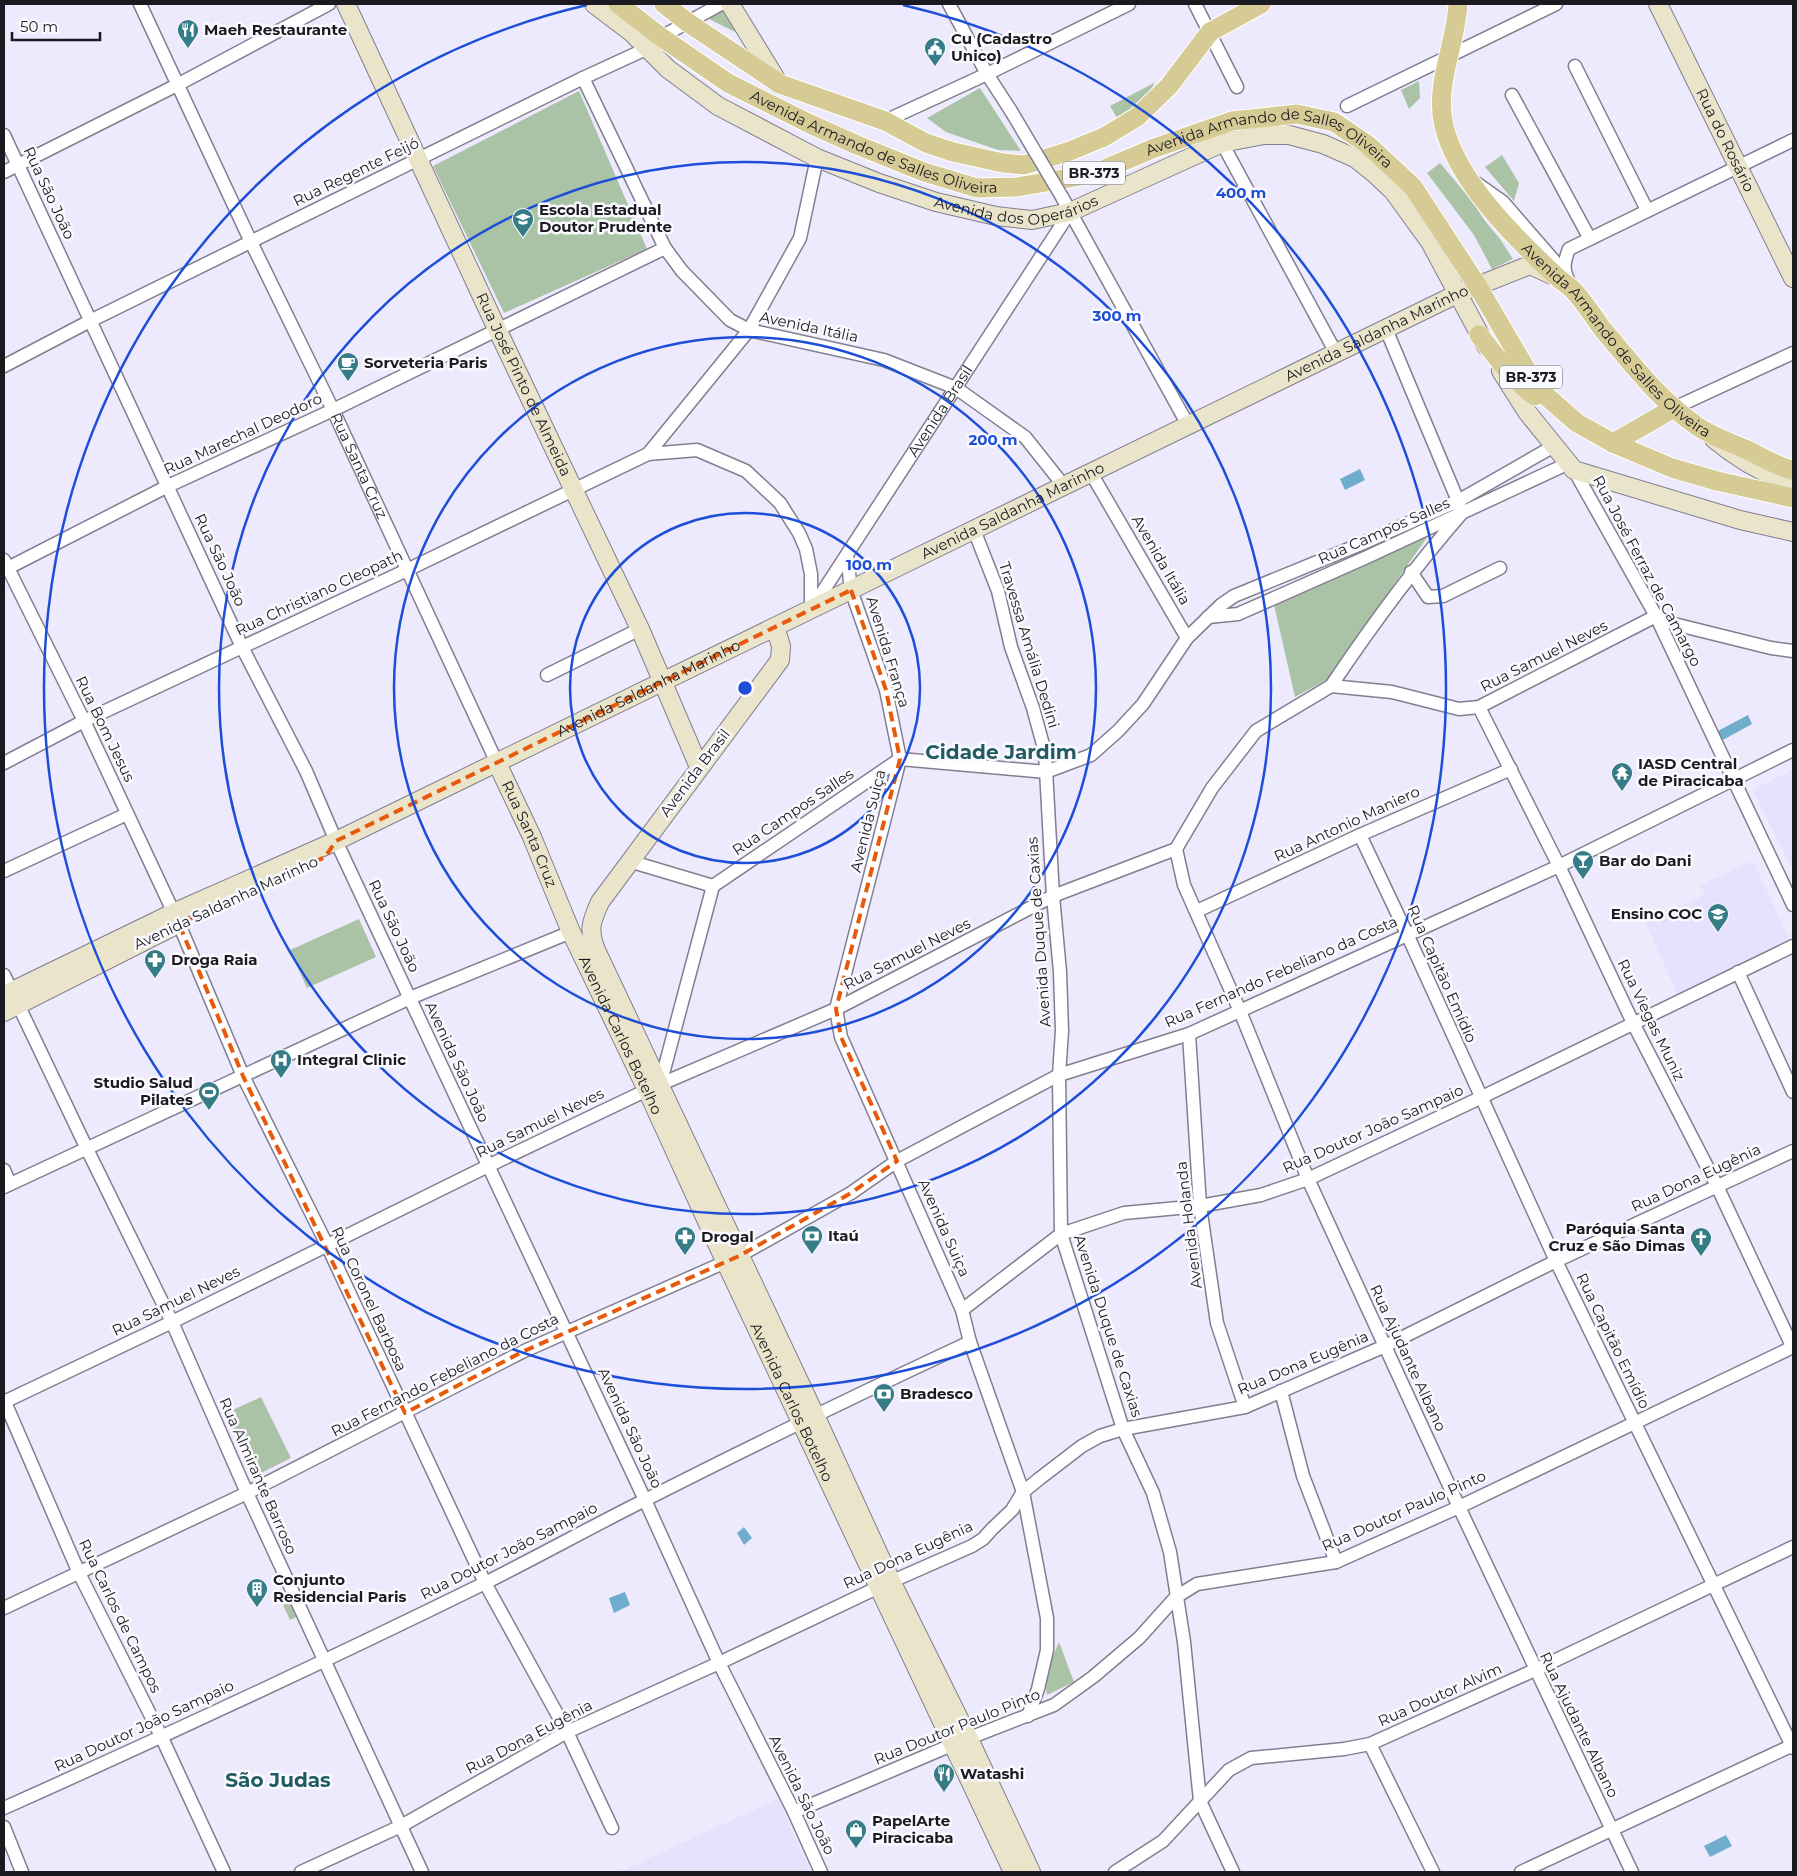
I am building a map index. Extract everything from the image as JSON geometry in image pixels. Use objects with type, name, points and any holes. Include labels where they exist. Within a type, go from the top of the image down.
[{"type":"main road","name":"Rua José Pinto de Almeida","points":[[346,4],[640,629],[700,767]]},
{"type":"main road","name":"Avenida dos Operários","points":[[594,4],[631,32],[668,69],[718,106],[817,158],[879,183],[936,202],[996,216],[1032,220],[1070,212],[1222,143],[1264,135],[1289,135],[1323,144],[1354,158],[1375,174],[1393,192],[1430,242],[1479,335],[1526,412],[1571,466]]},
{"type":"main road","name":"Avenida Armando de Salles Oliveira","points":[[618,4],[660,37],[728,83],[810,124],[924,172],[977,188],[1017,187],[1093,174],[1152,149],[1232,121],[1297,114],[1334,122],[1368,145],[1413,187],[1478,284],[1530,376],[1545,395],[1577,423],[1613,444],[1672,468],[1716,481],[1793,498]]},
{"type":"main road","name":"Avenida Armando de Salles Oliveira","points":[[664,4],[687,22],[780,84],[884,121],[926,143],[953,152],[1024,165],[1070,151],[1104,137],[1137,117],[1169,86],[1210,32],[1261,4]]},
{"type":"main road","points":[[730,4],[780,84]]},
{"type":"main road","name":"Avenida Armando de Salles Oliveira","points":[[1458,4],[1457,23],[1448,55],[1442,89],[1443,126],[1466,176],[1504,225],[1560,275],[1604,330],[1674,408],[1698,427],[1793,470]]},
{"type":"main road","name":"Rua do Rosário","points":[[1658,4],[1793,278]]},
{"type":"main road","name":"Avenida Saldanha Marinho","points":[[8,995],[176,919],[1478,284],[1530,265],[1560,275]]},
{"type":"main road","points":[[1479,335],[1527,390],[1577,423]]},
{"type":"main road","points":[[1613,444],[1674,408]]},
{"type":"main road","points":[[1698,427],[1737,458],[1776,478],[1793,484]]},
{"type":"main road","points":[[1571,466],[1740,520],[1793,532]]},
{"type":"main road","name":"Avenida Brasil","points":[[596,950],[590,929],[600,902],[780,660],[781,646],[775,627]]},
{"type":"main road","name":"Rua Santa Cruz","points":[[497,763],[532,837],[568,924]]},
{"type":"main road","points":[[568,924],[594,915]]},
{"type":"main road","points":[[568,924],[596,950]]},
{"type":"main road","name":"Avenida Carlos Botelho","points":[[568,924],[653,1088]]},
{"type":"main road","name":"Avenida Carlos Botelho","points":[[596,950],[653,1088],[885,1584],[961,1741],[1031,1872]]},
{"type":"main road","name":"Avenida Carlos Botelho","points":[[961,1741],[1013,1872]]},
{"type":"street","name":"Rua Santa Cruz","points":[[140,4],[251,242],[333,410],[497,763]]},
{"type":"street","points":[[4,172],[177,85],[329,4]]},
{"type":"street","name":"Rua Regente Feijó","points":[[4,366],[90,321],[583,78],[646,49],[660,37],[721,4]]},
{"type":"street","points":[[949,4],[987,74],[1062,197],[1188,425]]},
{"type":"street","points":[[884,121],[987,74],[1129,4]]},
{"type":"street","points":[[1195,4],[1237,87]]},
{"type":"street","points":[[1347,106],[1402,80],[1448,55],[1556,4]]},
{"type":"street","points":[[1575,66],[1648,210]]},
{"type":"street","name":"Avenida Itália","points":[[583,78],[666,248],[682,271],[730,320],[749,330],[884,360],[956,388],[1026,437],[1064,486]]},
{"type":"street","points":[[1512,95],[1590,239]]},
{"type":"street","name":"Rua São João","points":[[4,135],[242,646],[306,772],[336,841],[410,998]]},
{"type":"street","points":[[1560,275],[1569,249],[1793,140]]},
{"type":"street","points":[[1222,143],[1336,353]]},
{"type":"street","points":[[648,454],[749,330],[800,238],[817,158]]},
{"type":"street","name":"Avenida Brasil","points":[[811,609],[1070,212]]},
{"type":"street","name":"Rua Marechal Deodoro","points":[[5,566],[168,486],[333,410],[497,328],[666,248]]},
{"type":"street","points":[[1176,849],[1212,788],[1256,731],[1331,686],[1368,630],[1411,572],[1461,514],[1458,501],[1386,329]]},
{"type":"street","points":[[1674,408],[1793,354]]},
{"type":"street","name":"Rua Campos Salles","points":[[713,886],[900,759],[1046,772],[1091,756],[1143,704],[1187,638],[1208,617],[1234,596],[1361,544],[1458,501],[1554,446]]},
{"type":"street","points":[[648,454],[697,450],[746,471],[780,503],[799,533],[806,549],[811,574],[811,609]]},
{"type":"street","name":"Rua Christiano Cleopath","points":[[4,763],[84,721],[407,570],[648,454]]},
{"type":"street","name":"Rua Campos Salles","points":[[1208,617],[1238,614],[1571,466]]},
{"type":"street","name":"Rua José Ferraz de Camargo","points":[[1571,466],[1656,616],[1793,905]]},
{"type":"street","name":"Avenida Itália","points":[[1091,472],[1187,638]]},
{"type":"street","name":"Travessa Amália Dedini","points":[[974,530],[998,591],[1012,647],[1033,708],[1045,752],[1046,772]]},
{"type":"street","points":[[1361,544],[1368,557]]},
{"type":"street","name":"Avenida França","points":[[847,555],[851,590],[886,690],[900,759]]},
{"type":"street","name":"Rua Bom Jesus","points":[[5,566],[84,721],[176,919]]},
{"type":"street","points":[[1411,572],[1428,597],[1443,596],[1500,568]]},
{"type":"street","points":[[1656,616],[1674,624],[1771,648],[1793,651]]},
{"type":"street","name":"Rua Samuel Neves","points":[[1331,686],[1392,692],[1459,709],[1479,707],[1656,616]]},
{"type":"street","points":[[546,675],[640,629]]},
{"type":"street","name":"Rua Viegas Muniz","points":[[1479,707],[1559,866],[1633,1023],[1717,1186],[1793,1347]]},
{"type":"street","name":"Rua Fernando Febeliano da Costa","points":[[4,1608],[247,1493],[522,1352],[732,1259],[851,1193],[897,1160],[1059,1075],[1189,1034],[1240,1012],[1559,866],[1793,750]]},
{"type":"street","name":"Avenida Suiça","points":[[900,759],[836,1009],[841,1037],[962,1310],[970,1342],[1024,1492],[1047,1618],[1047,1650],[1038,1689],[1028,1716]]},
{"type":"street","name":"Rua Antonio Maniero","points":[[1197,911],[1360,835],[1511,768]]},
{"type":"street","name":"Avenida Duque de Caxias","points":[[1046,772],[1062,1031],[1059,1075],[1061,1234],[1123,1429],[1153,1493],[1170,1552],[1188,1678],[1200,1801],[1233,1872]]},
{"type":"street","points":[[4,871],[127,814]]},
{"type":"street","name":"Rua Capitão Emídio","points":[[1360,835],[1556,1261],[1793,1746]]},
{"type":"street","name":"Rua Samuel Neves","points":[[4,1401],[172,1322],[488,1166],[653,1088],[836,1009],[1053,896],[1176,849]]},
{"type":"street","name":"Rua Ajudante Albano","points":[[1176,849],[1184,885],[1240,1012],[1308,1179],[1458,1507],[1632,1872]]},
{"type":"street","points":[[629,861],[713,886],[653,1088]]},
{"type":"street","name":"Rua Coronel Barbosa","points":[[176,919],[243,1076],[326,1245],[404,1413],[486,1583],[567,1732],[612,1828]]},
{"type":"street","points":[[4,1170],[7,1186],[568,924]]},
{"type":"street","name":"Rua Doutor João Sampaio","points":[[962,1310],[1061,1234],[1124,1213],[1200,1206],[1261,1195],[1308,1179],[1793,946]]},
{"type":"street","points":[[1738,972],[1793,1092]]},
{"type":"street","name":"Rua Almirante Barroso","points":[[8,995],[87,1149],[172,1322],[247,1493],[422,1872]]},
{"type":"street","name":"Avenida São João","points":[[410,998],[720,1663],[794,1812],[821,1872]]},
{"type":"street","name":"Avenida Holanda","points":[[1189,1034],[1200,1206],[1217,1323],[1245,1407]]},
{"type":"street","name":"Rua Dona Eugênia","points":[[301,1872],[401,1826],[567,1732],[720,1663],[885,1584],[972,1546],[983,1539],[1012,1510],[1024,1492],[1064,1458],[1100,1436],[1123,1429],[1245,1407],[1384,1346],[1556,1261],[1793,1151]]},
{"type":"street","name":"Rua Doutor João Sampaio","points":[[4,1808],[162,1738],[486,1583],[645,1500],[808,1419],[970,1342]]},
{"type":"street","name":"Rua Doutor Paulo Pinto","points":[[794,1812],[961,1741],[1054,1705],[1093,1677],[1139,1638],[1176,1597],[1197,1584],[1336,1562],[1458,1507],[1793,1347]]},
{"type":"street","points":[[1280,1391],[1303,1476],[1336,1562]]},
{"type":"street","name":"Rua Carlos de Campos","points":[[4,1401],[79,1573],[162,1738],[224,1872]]},
{"type":"street","name":"Rua Doutor Alvim","points":[[1115,1872],[1163,1841],[1229,1770],[1251,1758],[1344,1750],[1370,1744],[1535,1670],[1793,1547]]},
{"type":"street","points":[[1370,1744],[1433,1872]]},
{"type":"street","points":[[1521,1872],[1793,1746]]},
{"type":"street","points":[[4,1827],[22,1872]]},
{"type":"highlighted area","points":[[851,590],[886,690],[900,759],[836,1009],[841,1037],[897,1161],[851,1193],[739,1256],[522,1352],[405,1413],[243,1076],[179,924],[325,857],[336,841]]},
{"type":"shaded area","points":[[1793,770],[1793,871],[1753,790]]},
{"type":"shaded area","name":"Ensino COC","points":[[1753,861],[1791,943],[1678,995],[1645,922],[1705,895],[1700,885]]},
{"type":"shaded area","points":[[778,1799],[811,1872],[619,1872]]},
{"type":"green space","points":[[724,8],[735,32],[709,19]]},
{"type":"green space","points":[[1419,81],[1420,98],[1409,109],[1401,90]]},
{"type":"green space","points":[[1154,83],[1149,94],[1144,99],[1117,118],[1110,106]]},
{"type":"green space","points":[[980,88],[1021,151],[998,150],[946,132],[927,118]]},
{"type":"green space","points":[[579,91],[647,249],[504,313],[433,166]]},
{"type":"green space","points":[[1502,155],[1519,183],[1514,201],[1485,167]]},
{"type":"green space","points":[[1440,163],[1472,201],[1513,259],[1492,269],[1474,235],[1427,173]]},
{"type":"green space","points":[[1428,536],[1328,679],[1295,697],[1274,605]]},
{"type":"green space","points":[[359,919],[376,957],[307,988],[290,950]]},
{"type":"green space","points":[[261,1397],[291,1458],[255,1476],[226,1413]]},
{"type":"green space","points":[[295,1600],[301,1615],[290,1620],[283,1605]]},
{"type":"green space","points":[[1059,1642],[1074,1682],[1047,1695],[1047,1674]]},
{"type":"water","points":[[1360,469],[1365,480],[1345,490],[1340,479]]},
{"type":"water","points":[[1748,715],[1752,724],[1721,741],[1716,732]]},
{"type":"water","points":[[744,1527],[752,1538],[744,1545],[737,1533]]},
{"type":"water","points":[[625,1592],[630,1605],[614,1613],[609,1598]]},
{"type":"water","points":[[1726,1835],[1732,1846],[1710,1857],[1704,1846]]},
{"type":"place","name":"Maeh Restaurante","points":[[188,49]]},
{"type":"place","name":"Cu (Cadastro Unico)","points":[[935,67]]},
{"type":"place","name":"Escola Estadual Doutor Prudente","points":[[523,238]]},
{"type":"place","name":"Sorveteria Paris","points":[[348,382]]},
{"type":"place","name":"IASD Central de Piracicaba","points":[[1622,792]]},
{"type":"place","name":"Bar do Dani","points":[[1583,880]]},
{"type":"place","name":"Ensino COC","points":[[1718,933]]},
{"type":"place","name":"Droga Raia","points":[[155,979]]},
{"type":"place","name":"Integral Clinic","points":[[281,1079]]},
{"type":"place","name":"Studio Salud Pilates","points":[[209,1111]]},
{"type":"place","name":"Itaú","points":[[812,1255]]},
{"type":"place","name":"Drogal","points":[[685,1256]]},
{"type":"place","name":"Paróquia Santa Cruz e São Dimas","points":[[1701,1257]]},
{"type":"place","name":"Bradesco","points":[[884,1413]]},
{"type":"place","name":"Conjunto Residencial Paris","points":[[257,1608]]},
{"type":"place","name":"Watashi","points":[[944,1793]]},
{"type":"place","name":"PapelArte Piracicaba","points":[[856,1849]]},
{"type":"district","name":"Cidade Jardim","points":[[1001,752]]},
{"type":"district","name":"São Judas","points":[[278,1780]]}]
